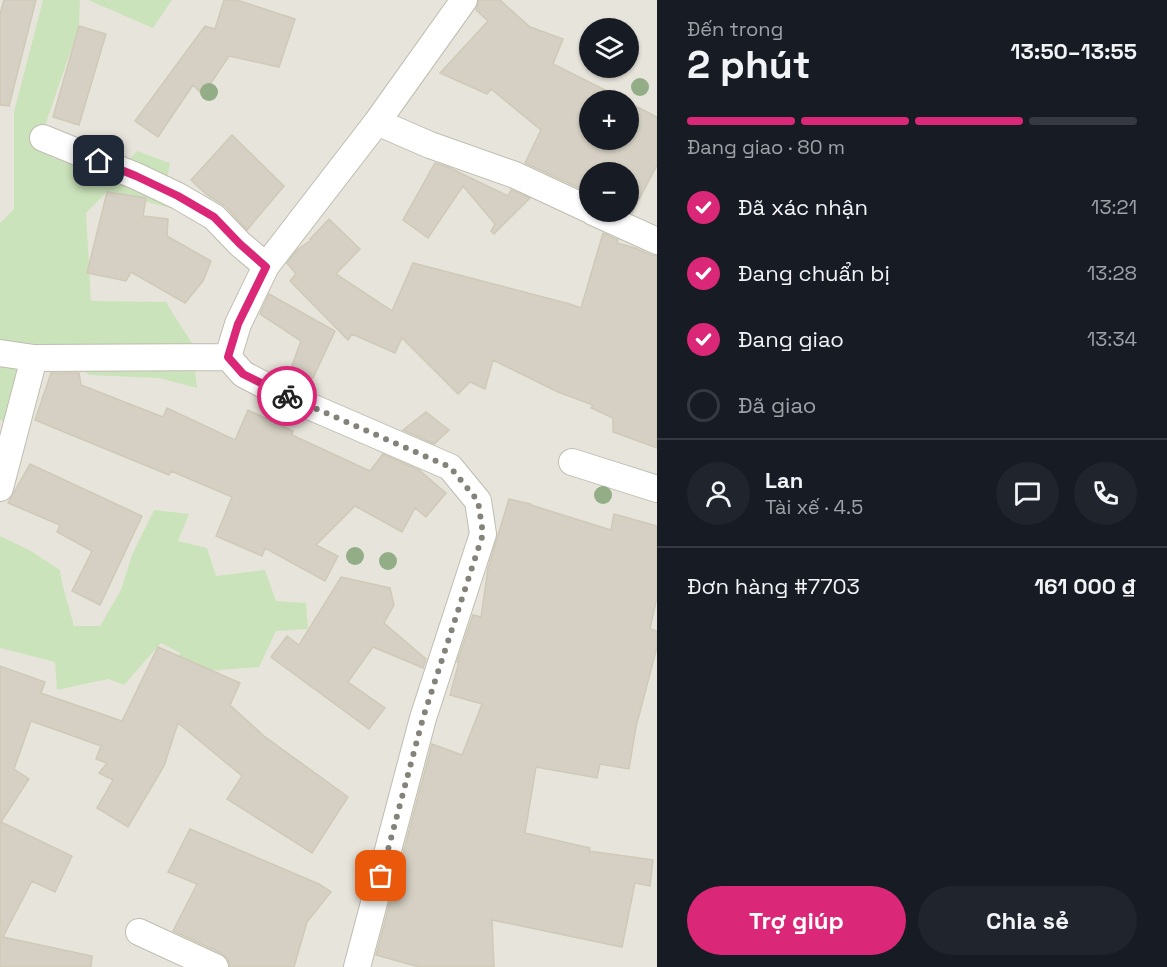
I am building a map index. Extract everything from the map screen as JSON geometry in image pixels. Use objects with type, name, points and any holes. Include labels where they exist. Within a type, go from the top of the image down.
[{"type":"street","points":[[228,357],[238,324],[266,267],[377,122],[464,0]]},
{"type":"street","points":[[377,122],[430,145],[514,175],[579,205]]},
{"type":"street","points":[[43,138],[178,196],[214,217],[266,267]]},
{"type":"street","points":[[615,222],[657,241]]},
{"type":"street","points":[[0,353],[34,358],[228,357],[243,374],[279,393],[450,467],[478,501],[483,534],[423,718],[357,967]]},
{"type":"street","points":[[0,488],[34,358]]},
{"type":"street","points":[[572,462],[657,489]]},
{"type":"street","points":[[140,932],[215,967]]},
{"type":"shaded area","points":[[0,0],[657,0],[657,967],[0,967]]},
{"type":"green space","points":[[43,0],[80,0],[79,26],[44,129],[54,159],[81,156],[119,171],[137,151],[170,163],[166,184],[167,207],[107,192],[86,213],[91,301],[166,302],[192,343],[197,388],[159,378],[89,375],[58,346],[39,365],[16,428],[0,420],[0,223],[14,209],[14,112]]},
{"type":"green space","points":[[88,0],[172,0],[153,28]]},
{"type":"green space","points":[[154,510],[189,514],[178,541],[207,548],[216,576],[265,570],[276,601],[306,603],[308,629],[276,631],[259,667],[206,671],[151,719],[180,653],[161,643],[124,685],[108,679],[57,690],[55,662],[0,648],[0,536],[31,551],[60,570],[74,626],[100,626],[121,590],[132,555]]},
{"type":"building","points":[[4,0],[36,0],[9,106],[0,105],[0,14]]},
{"type":"building","points":[[224,0],[237,0],[295,19],[279,67],[229,56],[203,95],[193,85],[158,137],[135,121],[205,26],[215,29]]},
{"type":"building","points":[[479,0],[500,0],[530,27],[563,39],[553,64],[605,90],[579,90],[579,150],[639,150],[639,108],[657,117],[657,165],[639,200],[639,162],[579,162],[579,188],[525,163],[541,130],[491,89],[487,94],[440,73],[488,21],[476,10]]},
{"type":"building","points":[[79,26],[106,34],[79,125],[53,117]]},
{"type":"building","points":[[232,135],[284,186],[247,230],[225,206],[207,195],[191,180]]},
{"type":"building","points":[[435,163],[508,196],[511,190],[530,198],[494,234],[491,231],[495,224],[463,186],[428,238],[403,220]]},
{"type":"building","points":[[107,192],[146,198],[143,216],[168,219],[167,236],[211,261],[203,281],[185,303],[131,272],[126,281],[87,273]]},
{"type":"building","points":[[329,219],[360,249],[336,274],[392,311],[413,263],[581,308],[603,233],[618,240],[617,243],[657,256],[657,448],[613,432],[613,418],[591,408],[593,405],[558,392],[493,360],[485,389],[470,382],[458,394],[402,338],[395,353],[352,334],[348,340],[290,281],[296,274],[287,263]]},
{"type":"building","points":[[269,294],[335,331],[313,378],[291,368],[301,341],[260,314]]},
{"type":"building","points":[[51,373],[79,373],[81,385],[163,417],[167,408],[235,440],[248,410],[293,431],[292,435],[370,471],[383,454],[419,470],[446,493],[426,517],[415,508],[402,532],[355,506],[316,545],[338,556],[325,581],[265,548],[262,556],[216,536],[232,497],[171,471],[169,475],[35,420]]},
{"type":"building","points":[[426,412],[449,430],[434,444],[403,430]]},
{"type":"building","points":[[30,464],[142,516],[100,605],[72,591],[92,551],[57,532],[60,525],[8,503]]},
{"type":"building","points":[[509,499],[611,530],[614,514],[657,526],[657,597],[650,629],[657,631],[657,647],[636,727],[629,769],[600,764],[597,778],[536,767],[525,833],[590,848],[589,851],[653,860],[650,886],[635,883],[622,947],[492,920],[494,967],[419,967],[376,955],[432,744],[462,755],[482,704],[450,695],[459,662],[457,662],[473,615],[481,617],[488,568]]},
{"type":"building","points":[[341,577],[390,588],[394,605],[384,623],[426,659],[423,668],[373,647],[348,682],[385,708],[369,729],[271,657],[287,636],[299,645]]},
{"type":"building","points":[[158,647],[240,683],[230,705],[264,736],[348,797],[312,853],[227,799],[242,776],[178,723],[164,766],[128,827],[97,808],[113,780],[99,773],[107,763],[96,759],[101,746],[31,721],[14,769],[29,779],[1,822],[72,856],[55,892],[32,881],[3,937],[92,956],[91,967],[0,967],[0,666],[45,682],[41,693],[122,721]]},
{"type":"building","points":[[190,829],[319,884],[331,892],[307,922],[294,967],[230,967],[228,959],[221,953],[173,931],[197,884],[168,872]]},
{"type":"way so far","points":[[287,396],[450,467],[478,501],[483,534],[423,718],[381,876]]},
{"type":"route","points":[[99,161],[178,196],[214,217],[266,267],[238,324],[228,357],[243,374],[287,396]]}]
